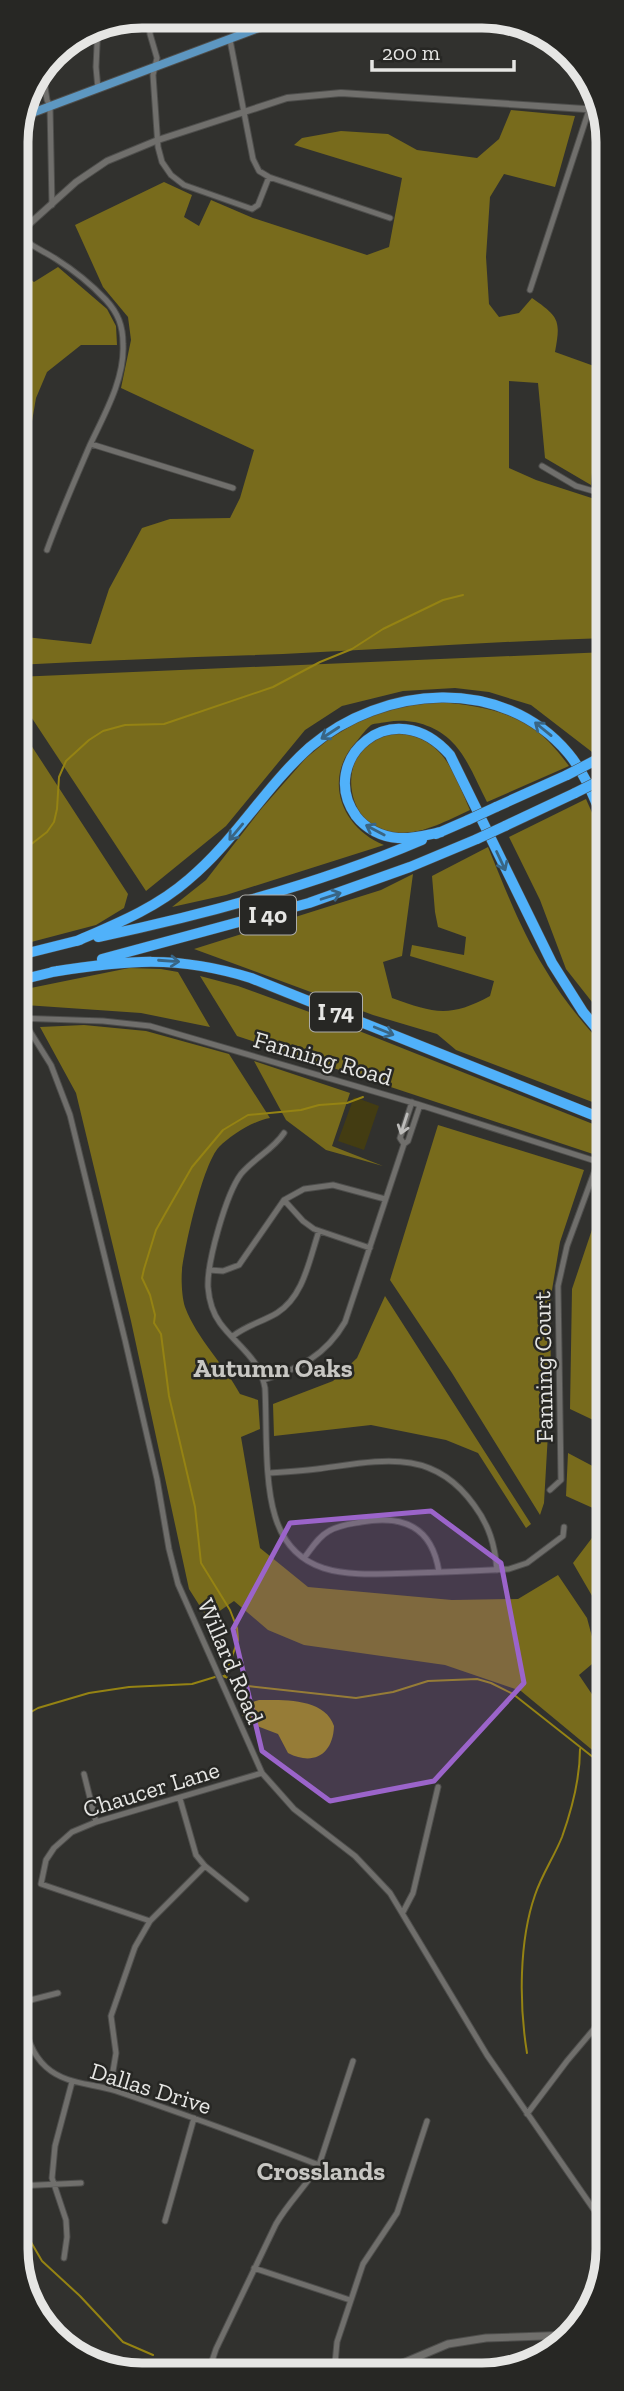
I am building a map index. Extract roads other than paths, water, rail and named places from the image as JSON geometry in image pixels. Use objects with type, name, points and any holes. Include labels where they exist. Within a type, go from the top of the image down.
[{"type":"highway","points":[[77,941],[146,909],[187,882],[223,847],[298,759],[321,739],[363,714],[401,702],[443,697],[471,699],[499,705],[524,716],[547,732],[576,764],[596,805]]},
{"type":"highway","points":[[441,832],[396,838],[374,832],[360,821],[347,797],[345,779],[349,765],[362,744],[383,732],[404,728],[429,737],[450,755],[552,963],[596,1028]]},
{"type":"highway","name":"I 40","points":[[28,954],[132,930],[302,884],[441,832],[596,760]]},
{"type":"highway","name":"I 40","points":[[28,978],[309,903],[410,867],[477,839],[596,782]]},
{"type":"highway","name":"I 74","points":[[52,972],[116,962],[158,960],[225,970],[596,1116]]},
{"type":"main road","points":[[32,113],[260,28]]},
{"type":"main road","points":[[403,2363],[448,2344],[486,2337],[557,2335]]},
{"type":"street","points":[[150,28],[157,58],[153,75],[158,140],[162,162],[168,172],[191,188],[252,209],[258,205],[269,177]]},
{"type":"street","points":[[97,37],[98,89]]},
{"type":"street","points":[[230,40],[256,167],[269,177],[390,218]]},
{"type":"street","points":[[45,83],[47,100],[51,106],[52,205]]},
{"type":"street","points":[[28,226],[76,182],[107,161],[158,140],[287,98],[341,93],[589,110],[530,290]]},
{"type":"street","points":[[28,245],[79,275],[111,306],[122,326],[124,346],[120,371],[106,413],[47,550]]},
{"type":"street","points":[[91,444],[233,488]]},
{"type":"street","points":[[542,467],[576,486],[596,492]]},
{"type":"street","name":"Fanning Road","points":[[28,1018],[150,1026],[412,1102],[596,1160]]},
{"type":"street","name":"Willard Road","points":[[28,1030],[51,1065],[70,1115],[128,1353],[178,1584],[262,1773],[293,1809],[364,1864],[380,1880],[403,1912],[487,2055],[596,2213]]},
{"type":"street","points":[[404,1144],[400,1138],[412,1102]]},
{"type":"street","points":[[263,1380],[307,1363],[337,1336],[352,1308],[385,1199],[420,1105]]},
{"type":"street","points":[[284,1133],[276,1144],[250,1164],[235,1183],[226,1205],[209,1270],[209,1296],[221,1325],[256,1363],[263,1380],[272,1507],[279,1528],[289,1543],[304,1558],[322,1569],[342,1574],[497,1570],[516,1568],[527,1563],[562,1536],[565,1527]]},
{"type":"street","name":"Fanning Court","points":[[550,1490],[561,1480],[558,1286],[567,1246],[596,1166]]},
{"type":"street","points":[[209,1270],[223,1272],[233,1269],[244,1260],[284,1200],[304,1189],[326,1184],[348,1187],[385,1199]]},
{"type":"street","points":[[284,1200],[303,1222],[319,1231],[370,1248]]},
{"type":"street","points":[[233,1336],[245,1327],[276,1314],[300,1291],[319,1231]]},
{"type":"street","points":[[269,1473],[315,1470],[375,1460],[404,1461],[427,1466],[457,1485],[479,1512],[494,1544],[497,1570]]},
{"type":"street","points":[[304,1558],[323,1535],[335,1528],[393,1519],[413,1527],[424,1536],[435,1554],[439,1572]]},
{"type":"street","name":"Chaucer Lane","points":[[150,1921],[41,1884],[46,1860],[54,1847],[72,1832],[96,1822],[262,1773]]},
{"type":"street","points":[[84,1774],[96,1822]]},
{"type":"street","points":[[403,1912],[413,1893],[438,1787]]},
{"type":"street","points":[[180,1799],[196,1855],[205,1866],[246,1899]]},
{"type":"street","points":[[110,2089],[116,2053],[111,2016],[135,1947],[150,1921],[205,1866]]},
{"type":"street","points":[[28,1999],[58,1993]]},
{"type":"street","points":[[527,2114],[596,2027]]},
{"type":"street","name":"Dallas Drive","points":[[28,2038],[43,2065],[72,2082],[110,2089],[319,2165]]},
{"type":"street","points":[[212,2363],[254,2268],[283,2211],[312,2179],[319,2165],[353,2061]]},
{"type":"street","points":[[64,2258],[66,2220],[54,2184],[55,2146],[72,2082]]},
{"type":"street","points":[[165,2221],[194,2118]]},
{"type":"street","points":[[335,2363],[337,2342],[349,2300],[367,2256],[397,2213],[427,2121]]},
{"type":"street","points":[[28,2185],[81,2183]]},
{"type":"street","points":[[254,2268],[349,2300]]},
{"type":"waterway","points":[[28,847],[47,832],[54,822],[59,777],[66,761],[103,731],[125,725],[164,724],[273,687],[320,662],[352,649],[383,629],[443,600],[463,595]]},
{"type":"waterway","points":[[225,1676],[238,1640],[237,1628],[230,1610],[201,1563],[195,1507],[169,1396],[161,1334],[154,1323],[155,1315],[150,1295],[142,1278],[144,1269],[156,1230],[165,1214],[192,1167],[223,1130],[248,1115],[347,1103],[363,1097]]},
{"type":"waterway","points":[[223,1676],[248,1686],[356,1698],[393,1692],[428,1681],[477,1679],[513,1694],[596,1760]]},
{"type":"waterway","points":[[28,1714],[38,1708],[89,1693],[129,1687],[192,1684],[215,1677]]},
{"type":"waterway","points":[[527,2053],[522,1994],[526,1932],[538,1887],[569,1816],[577,1782],[580,1749]]},
{"type":"waterway","points":[[28,2237],[42,2261],[80,2296],[123,2342],[153,2355]]},
{"type":"district","name":"Autumn Oaks","points":[[273,1368]]},
{"type":"district","name":"Crosslands","points":[[321,2171]]}]
